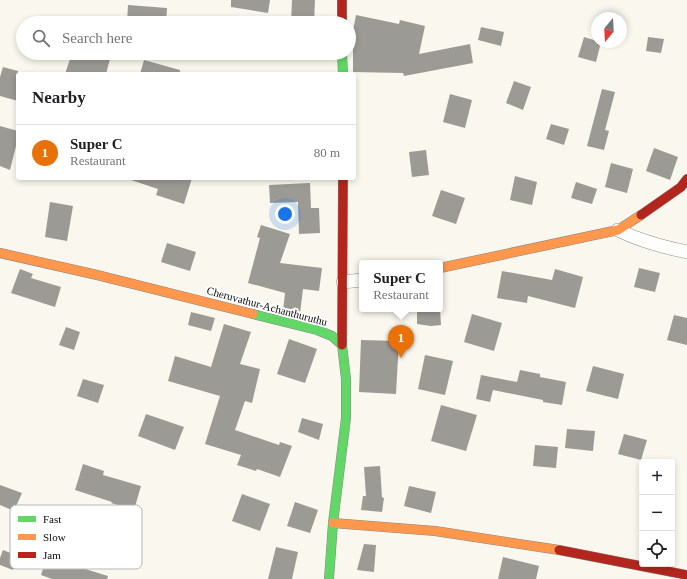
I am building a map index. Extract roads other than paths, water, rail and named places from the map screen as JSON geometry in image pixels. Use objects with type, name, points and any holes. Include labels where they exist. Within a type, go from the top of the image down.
[{"type":"street","points":[[342,0],[342,16]]},
{"type":"street","points":[[342,60],[343,72]]},
{"type":"street","points":[[443,267],[618,230],[681,187],[687,179]]},
{"type":"street","points":[[332,578],[333,523],[346,418],[346,379],[342,345],[344,282],[343,180]]},
{"type":"street","points":[[618,230],[630,236],[687,252]]},
{"type":"street","name":"Cheruvathur-Achanthuruthu","points":[[0,253],[97,275],[317,330],[332,336],[342,345]]},
{"type":"street","points":[[344,282],[359,280]]},
{"type":"street","points":[[333,523],[435,531],[544,547],[687,575]]},
{"type":"place","name":"Super C","points":[[401,358]]}]
